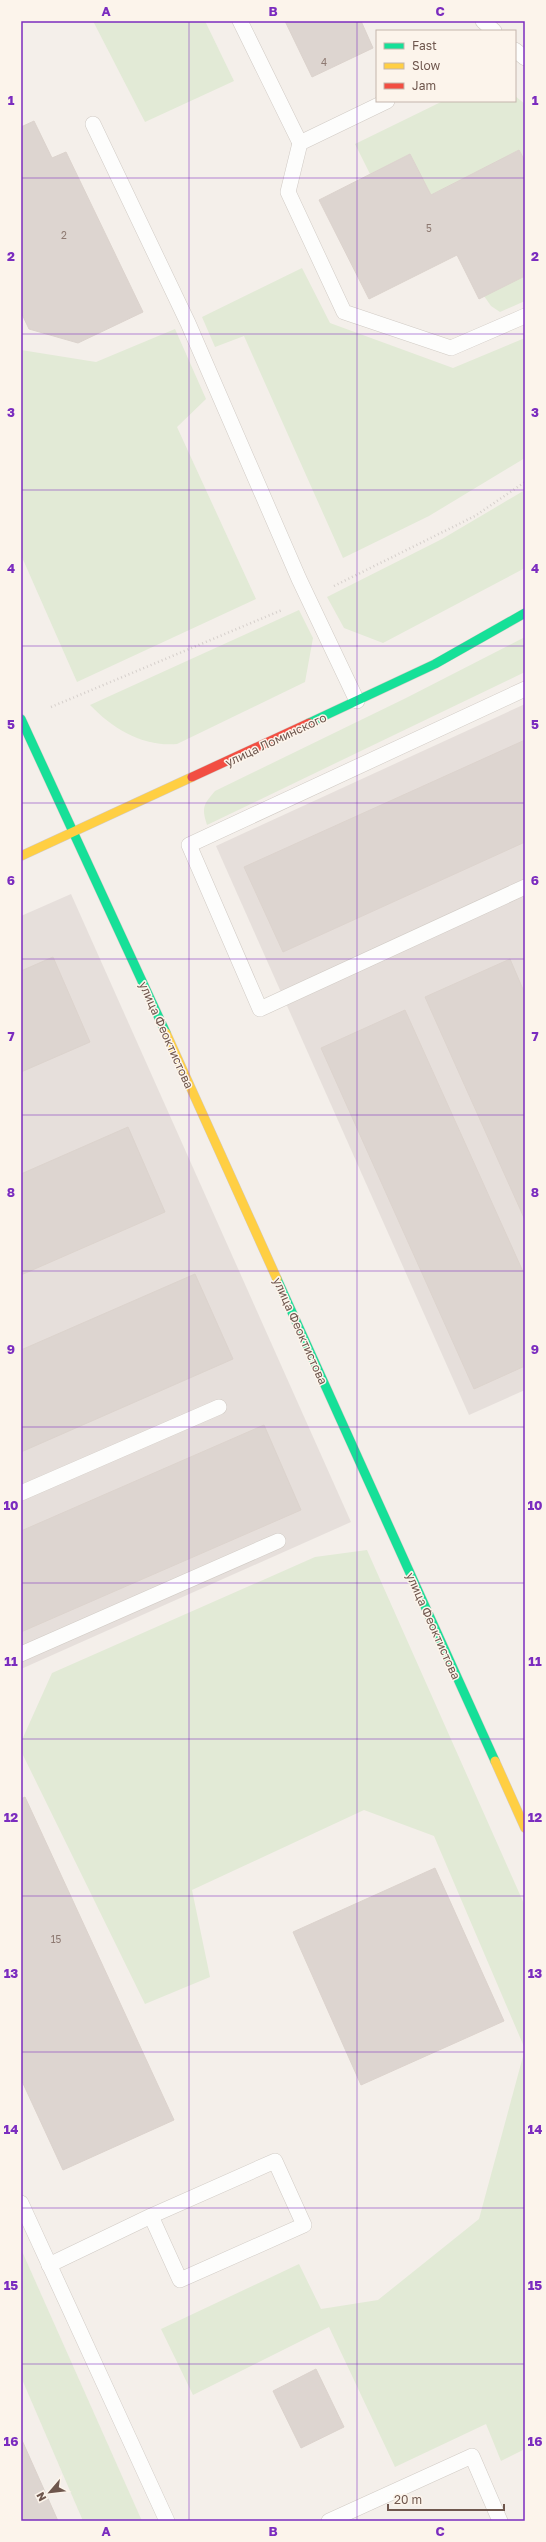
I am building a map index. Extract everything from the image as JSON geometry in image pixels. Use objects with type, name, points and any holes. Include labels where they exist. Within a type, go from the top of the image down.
[{"type":"street","name":"улица Ломинского","points":[[21,856],[75,833],[357,702],[435,664],[525,613]]},
{"type":"street","name":"улица Феоктистова","points":[[21,720],[75,833],[525,1828]]},
{"type":"lane","points":[[240,21],[300,143],[288,192],[344,312],[451,348],[525,316]]},
{"type":"lane","points":[[483,21],[493,30]]},
{"type":"lane","points":[[516,51],[525,58]]},
{"type":"lane","points":[[300,143],[385,102]]},
{"type":"lane","points":[[94,124],[188,323],[308,599],[357,702]]},
{"type":"lane","points":[[525,689],[189,845],[260,1009],[525,887]]},
{"type":"lane","points":[[21,1493],[219,1407]]},
{"type":"lane","points":[[21,1654],[278,1541]]},
{"type":"lane","points":[[49,2265],[151,2216],[274,2161],[304,2225],[180,2280],[151,2216]]},
{"type":"lane","points":[[21,2203],[167,2521]]},
{"type":"lane","points":[[329,2521],[472,2456],[500,2521]]},
{"type":"path","points":[[21,720],[308,599],[475,516],[525,482]]},
{"type":"shaded area","points":[[525,704],[525,1390],[469,1415],[216,846]]},
{"type":"shaded area","points":[[71,894],[351,1522],[21,1669],[21,916]]},
{"type":"green space","points":[[93,21],[205,21],[234,81],[145,122]]},
{"type":"green space","points":[[516,97],[525,104],[525,161],[519,150],[431,195],[410,154],[370,174],[355,144],[441,102],[516,102]]},
{"type":"green space","points":[[302,268],[330,323],[453,368],[525,338],[525,458],[429,516],[343,558],[244,336],[215,347],[202,317]]},
{"type":"green space","points":[[525,276],[525,301],[500,312],[491,306],[484,296]]},
{"type":"green space","points":[[175,329],[206,399],[177,427],[256,599],[77,682],[21,555],[21,350],[96,362]]},
{"type":"green space","points":[[525,490],[525,568],[383,643],[344,628],[327,597],[442,539]]},
{"type":"green space","points":[[299,610],[313,638],[305,682],[177,744],[152,743],[129,735],[109,722],[90,705]]},
{"type":"green space","points":[[525,637],[525,672],[207,825],[204,810],[208,799],[215,791],[406,698]]},
{"type":"green space","points":[[367,1550],[525,1906],[525,2049],[434,1836],[364,1810],[192,1890],[210,1977],[145,2004],[21,1751],[21,1742],[52,1673],[315,1557]]},
{"type":"green space","points":[[525,2049],[525,2449],[501,2461],[486,2424],[395,2467],[329,2327],[193,2395],[161,2329],[299,2264],[321,2309],[378,2300],[479,2219]]},
{"type":"green space","points":[[21,2249],[142,2521],[83,2521],[21,2377]]},
{"type":"building","points":[[285,21],[361,21],[373,48],[312,77]]},
{"type":"building","points":[[34,121],[52,158],[66,152],[143,312],[78,343],[29,329],[21,312],[21,127]]},
{"type":"building","points":[[519,150],[525,161],[525,276],[479,299],[457,255],[369,299],[319,200],[410,154],[431,195]]},
{"type":"building","points":[[525,740],[525,842],[283,952],[244,867]]},
{"type":"building","points":[[53,957],[90,1042],[21,1072],[21,971]]},
{"type":"building","points":[[510,959],[525,994],[525,1220],[425,997]]},
{"type":"building","points":[[405,1010],[525,1276],[525,1366],[474,1389],[321,1048]]},
{"type":"building","points":[[128,1127],[165,1212],[21,1275],[21,1174]]},
{"type":"building","points":[[195,1274],[233,1359],[21,1452],[21,1350]]},
{"type":"building","points":[[264,1425],[301,1510],[21,1632],[21,1531]]},
{"type":"building","points":[[25,1797],[174,2120],[63,2170],[21,2079],[21,1799]]},
{"type":"building","points":[[435,1868],[504,2021],[361,2085],[293,1932]]},
{"type":"building","points":[[316,2369],[344,2427],[301,2448],[273,2391]]},
{"type":"building","points":[[21,2438],[58,2521],[21,2521]]},
{"type":"traffic: fast","points":[[309,723],[435,664],[525,613]]},
{"type":"traffic: fast","points":[[21,719],[166,1033]]},
{"type":"traffic: fast","points":[[277,1279],[495,1761]]},
{"type":"traffic: slow","points":[[21,856],[192,777]]},
{"type":"traffic: slow","points":[[166,1033],[277,1279]]},
{"type":"traffic: slow","points":[[495,1761],[525,1828]]},
{"type":"traffic: jam","points":[[192,777],[309,723]]}]
